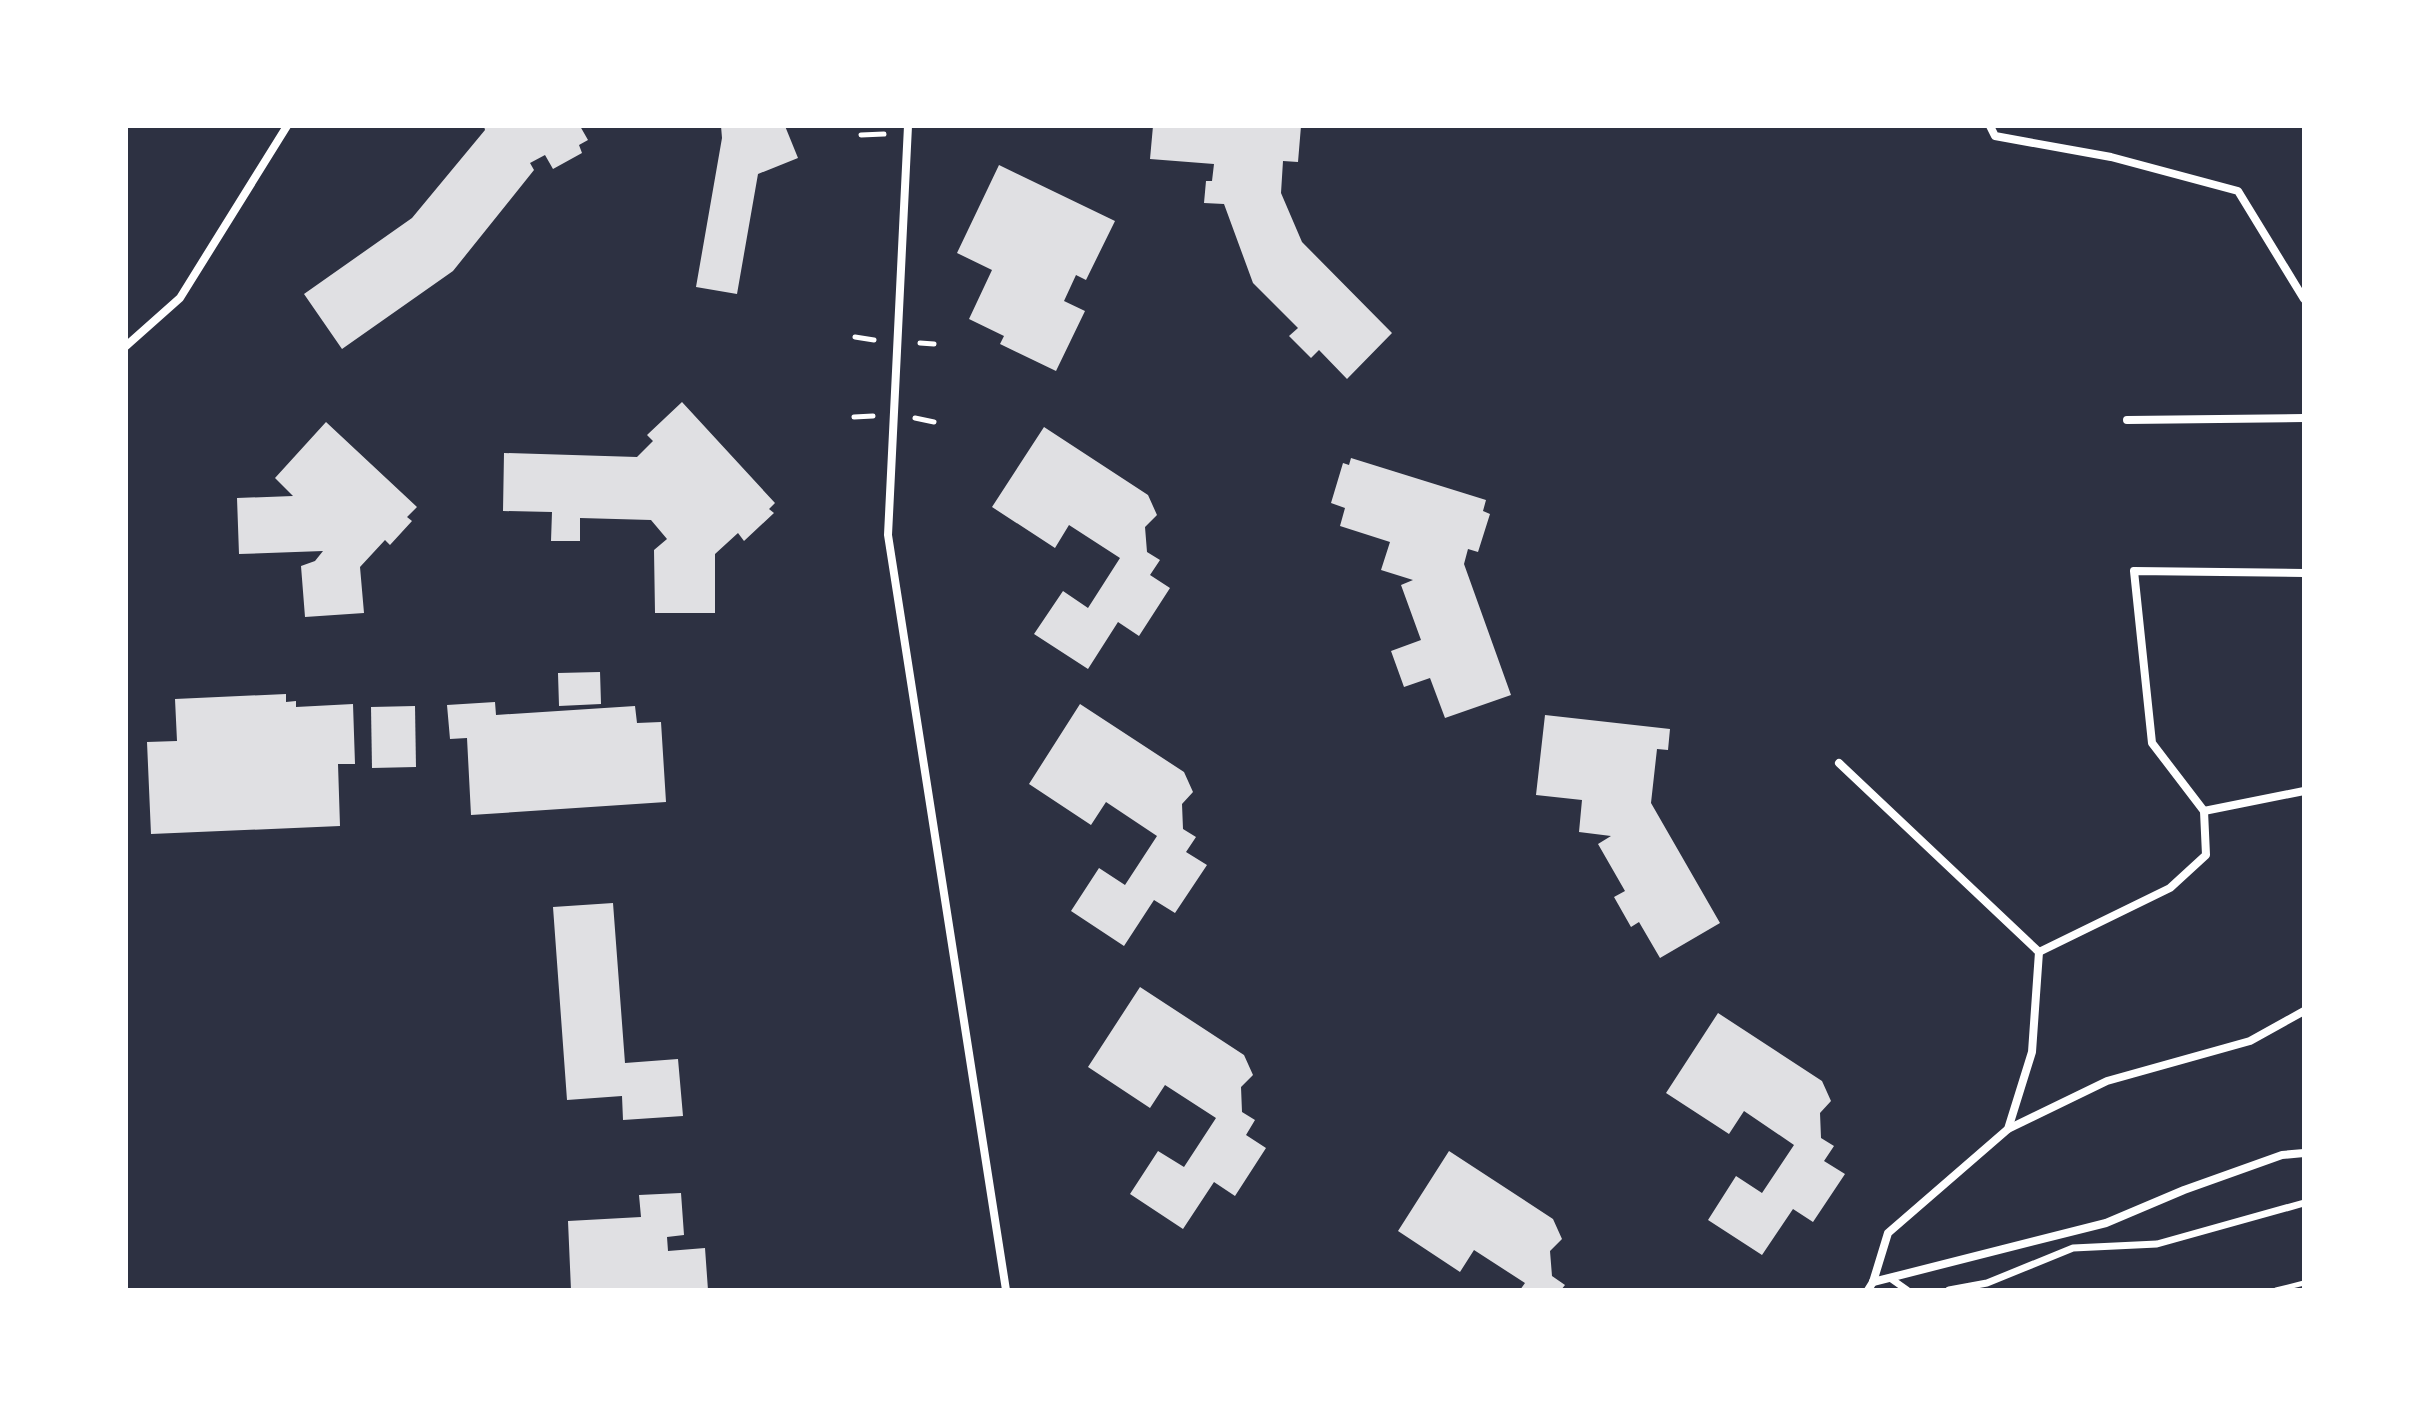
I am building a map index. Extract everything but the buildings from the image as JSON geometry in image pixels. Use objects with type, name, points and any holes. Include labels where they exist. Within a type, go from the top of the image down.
[{"type":"street","points":[[126,346],[180,298],[287,126]]},
{"type":"street","points":[[908,126],[888,535],[1006,1290]]},
{"type":"street","points":[[1990,126],[1995,136],[2111,157],[2238,191],[2304,299]]},
{"type":"street","points":[[2127,420],[2304,418]]},
{"type":"street","points":[[2039,952],[2170,888],[2206,855],[2204,811],[2152,743],[2134,571],[2304,573]]},
{"type":"street","points":[[1839,763],[2039,952]]},
{"type":"street","points":[[2204,811],[2304,791]]},
{"type":"street","points":[[2008,1129],[2032,1052],[2039,952]]},
{"type":"street","points":[[1870,1286],[1888,1233],[2008,1129],[2107,1081],[2250,1041],[2304,1011]]},
{"type":"street","points":[[1870,1286],[1890,1278],[2106,1223],[2282,1155],[2304,1153]]},
{"type":"street","points":[[1949,1290],[1987,1283],[2073,1248],[2157,1244],[2304,1203]]},
{"type":"street","points":[[1890,1278],[1907,1290]]},
{"type":"path","points":[[2276,1290],[2304,1283]]}]
